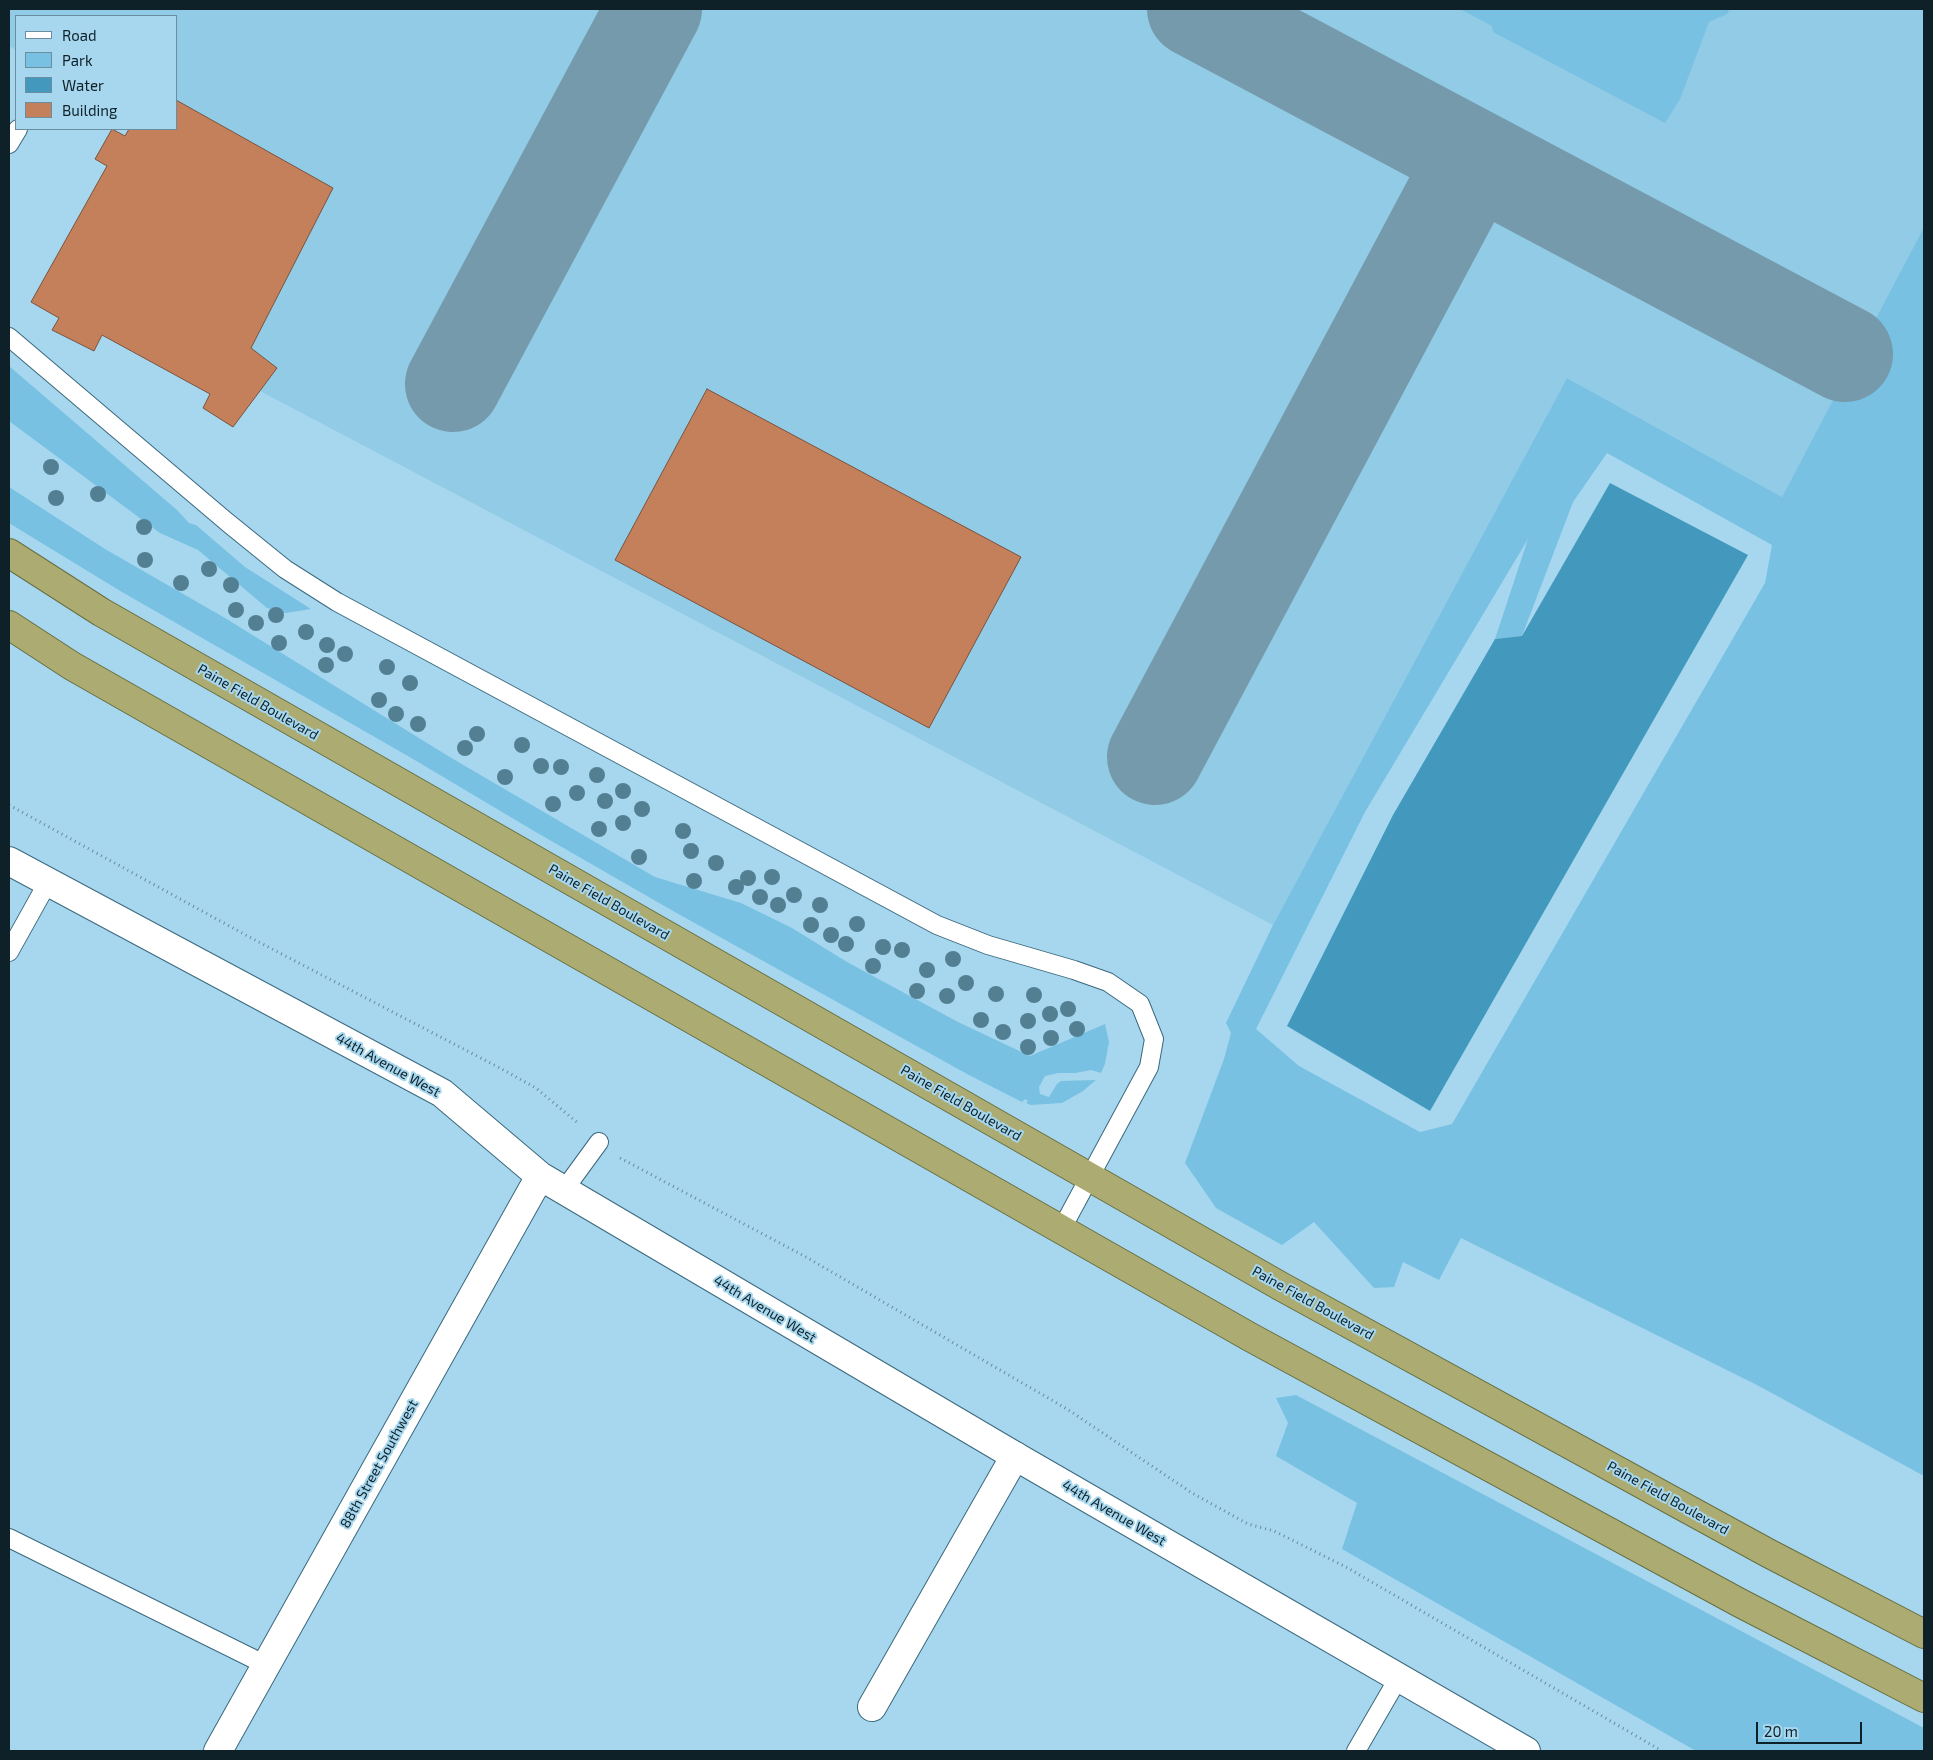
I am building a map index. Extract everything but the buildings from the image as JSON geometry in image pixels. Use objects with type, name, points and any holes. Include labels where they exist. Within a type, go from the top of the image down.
[{"type":"highway","name":"Paine Field Boulevard","points":[[9,553],[101,612],[1291,1291],[1724,1529],[1924,1634]]},
{"type":"highway","points":[[9,625],[80,671],[1302,1366],[1740,1603],[1924,1698]]},
{"type":"street","name":"44th Avenue West","points":[[9,861],[442,1093],[540,1176],[1015,1456],[1526,1751]]},
{"type":"street","name":"88th Street Southwest","points":[[218,1751],[540,1176]]},
{"type":"street","points":[[872,1707],[1015,1456]]},
{"type":"lane","points":[[9,144],[17,130]]},
{"type":"lane","points":[[9,337],[241,534],[285,569],[337,602],[938,925],[988,945],[1108,982],[1140,1004],[1154,1038],[1149,1067],[1061,1230]]},
{"type":"lane","points":[[9,952],[48,882]]},
{"type":"lane","points":[[564,1190],[599,1142]]},
{"type":"lane","points":[[9,1538],[266,1665]]},
{"type":"lane","points":[[1356,1751],[1399,1678]]},
{"type":"path","points":[[9,805],[253,939],[536,1088],[621,1159],[806,1257],[1066,1409],[1192,1493],[1248,1524],[1274,1531],[1346,1567],[1662,1751]]},
{"type":"shaded area","points":[[9,9],[1924,9],[1924,227],[1782,497],[1567,378],[1273,925],[260,391],[277,368],[251,348],[332,188],[178,101],[178,15],[15,15],[15,49],[9,46]]},
{"type":"green space","points":[[1460,9],[1730,9],[1727,14],[1709,22],[1680,99],[1665,123],[1493,32],[1492,26]]},
{"type":"green space","points":[[1924,227],[1924,1476],[1757,1385],[1461,1238],[1439,1280],[1403,1262],[1394,1287],[1374,1288],[1314,1222],[1282,1245],[1216,1208],[1185,1163],[1224,1059],[1231,1033],[1226,1023],[1273,925],[1567,378],[1782,497]],"holes":[[[1607,453],[1772,545],[1765,583],[1452,1124],[1420,1132],[1299,1066],[1256,1029],[1365,812],[1528,539],[1495,639],[1522,636],[1573,502]]]},
{"type":"green space","points":[[9,366],[177,510],[189,523],[196,525],[245,567],[311,609],[286,613],[267,608],[198,550],[160,533],[9,421]]},
{"type":"green space","points":[[9,487],[105,549],[225,618],[448,756],[655,877],[741,903],[792,928],[847,962],[958,1022],[1030,1056],[1105,1024],[1109,1042],[1105,1064],[1101,1073],[1091,1070],[1045,1076],[1039,1087],[1040,1094],[1049,1097],[1061,1081],[1096,1080],[1083,1091],[1062,1103],[1031,1105],[1026,1103],[1028,1101],[1025,1099],[1022,1102],[967,1074],[673,911],[122,592],[35,539],[9,523]]},
{"type":"green space","points":[[1296,1395],[1924,1728],[1924,1751],[1696,1751],[1342,1549],[1357,1503],[1276,1456],[1288,1423],[1276,1398]]},
{"type":"water","points":[[1610,483],[1748,555],[1430,1111],[1287,1026],[1393,815],[1495,639],[1522,636]]},
{"type":"taxiway","points":[[453,384],[654,9]]},
{"type":"taxiway","points":[[1195,9],[1845,354]]},
{"type":"taxiway","points":[[1155,757],[1474,158]]}]
